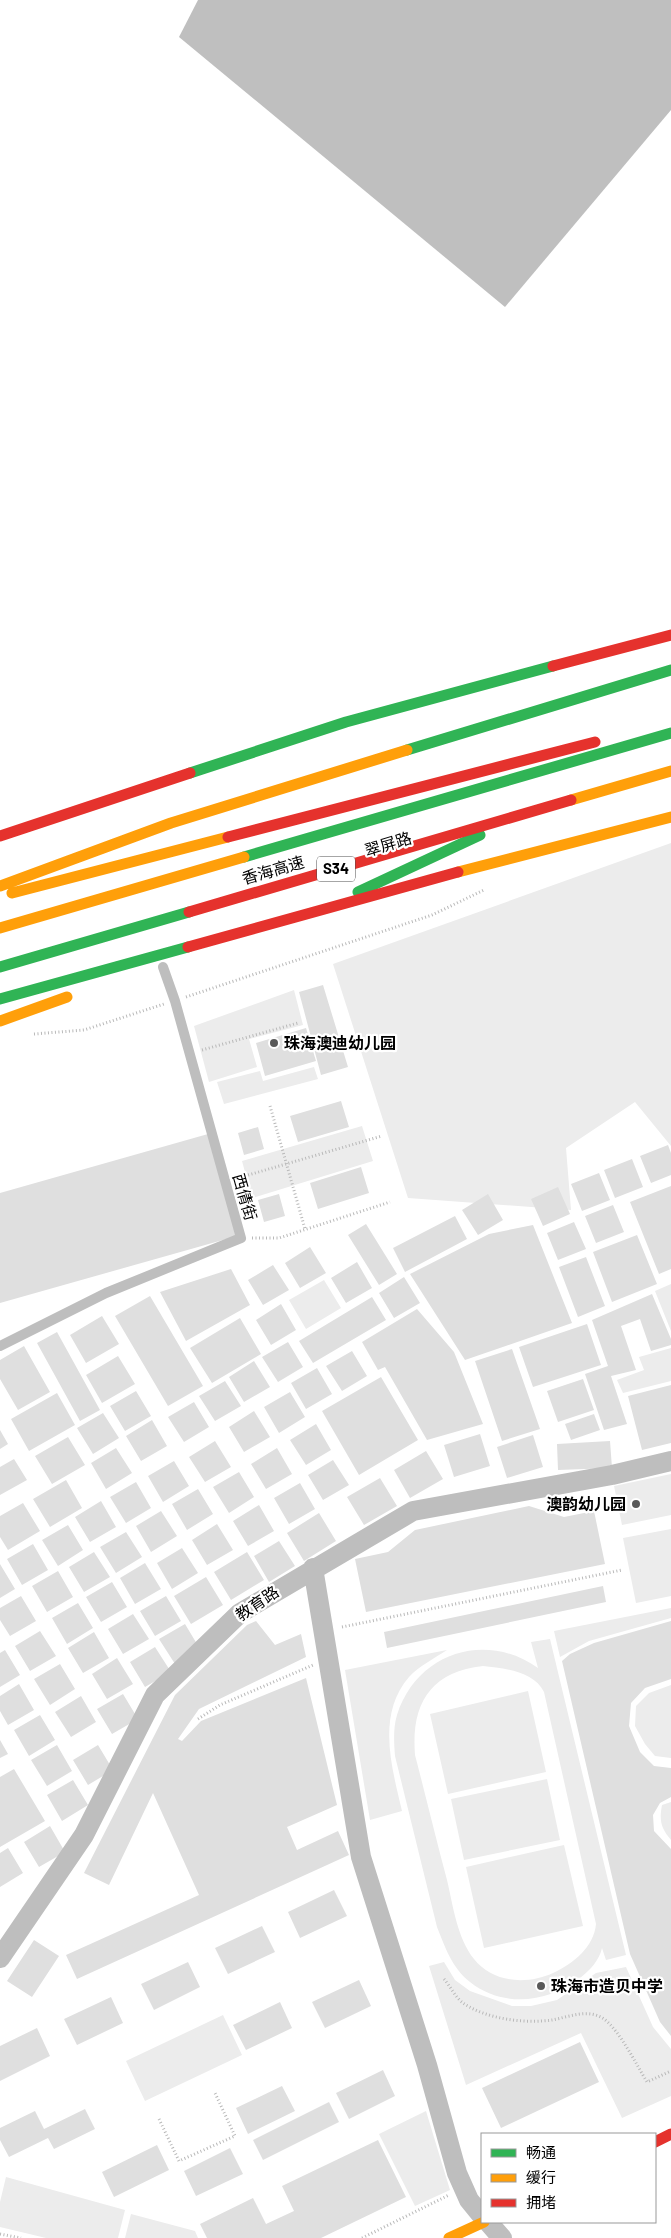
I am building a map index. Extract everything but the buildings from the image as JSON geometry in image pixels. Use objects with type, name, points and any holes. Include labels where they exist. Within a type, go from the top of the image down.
[{"type":"main road","points":[[0,836],[346,722],[671,635]]},
{"type":"main road","points":[[0,886],[171,822],[562,701],[671,670]]},
{"type":"main road","points":[[623,735],[671,722]]},
{"type":"main road","name":"香海高速","points":[[0,928],[671,733]]},
{"type":"main road","points":[[0,896],[604,740]]},
{"type":"main road","name":"香海高速","points":[[0,967],[671,771]]},
{"type":"main road","name":"翠屏路","points":[[0,978],[671,776]]},
{"type":"main road","points":[[0,999],[481,866],[671,817]]},
{"type":"main road","points":[[198,957],[259,938],[490,831]]},
{"type":"main road","points":[[0,1021],[76,994]]},
{"type":"main road","points":[[656,2142],[671,2134]]},
{"type":"main road","points":[[449,2238],[482,2223]]},
{"type":"street","name":"教育路","points":[[0,1958],[84,1835],[155,1695],[240,1613],[313,1568],[413,1512],[671,1461]]},
{"type":"street","points":[[313,1568],[361,1857],[427,2064],[463,2189],[481,2215]]},
{"type":"street","points":[[489,2223],[502,2238]]},
{"type":"lane","name":"西倩街","points":[[0,1346],[106,1293],[242,1238],[175,1001],[163,967]]},
{"type":"path","points":[[26,1034],[84,1030],[432,915],[488,888]]},
{"type":"path","points":[[190,1054],[298,1023]]},
{"type":"path","points":[[270,1106],[305,1229]]},
{"type":"path","points":[[226,1182],[382,1136]]},
{"type":"path","points":[[242,1238],[278,1238],[390,1202]]},
{"type":"path","points":[[324,1631],[622,1570]]},
{"type":"path","points":[[198,1719],[220,1705],[329,1658]]},
{"type":"path","points":[[444,1979],[463,2003],[493,2016],[514,2020],[550,2020],[592,2013],[604,2020],[616,2033],[647,2082],[671,2072]]},
{"type":"path","points":[[159,2120],[179,2161],[235,2136],[216,2093]]},
{"type":"path","points":[[362,2238],[463,2189]]},
{"type":"path","points":[[0,2234],[21,2238]]},
{"type":"shaded area","points":[[198,0],[671,0],[671,110],[505,307],[179,37]]},
{"type":"shaded area","points":[[671,843],[671,1146],[635,1102],[566,1148],[571,1210],[408,1198],[333,964]]},
{"type":"shaded area","points":[[294,990],[303,1025],[249,1039],[257,1067],[209,1082],[194,1026]]},
{"type":"shaded area","points":[[314,1067],[318,1079],[224,1104],[217,1082],[260,1071],[263,1081]]},
{"type":"shaded area","points":[[362,1126],[373,1161],[252,1198],[242,1161]]},
{"type":"shaded area","points":[[324,1280],[341,1308],[306,1329],[289,1300]]},
{"type":"shaded area","points":[[671,1284],[671,1331],[655,1291]]},
{"type":"shaded area","points":[[671,1348],[671,1381],[623,1393],[617,1380],[644,1370],[639,1357]]},
{"type":"shaded area","points":[[671,1474],[671,1515],[622,1525],[614,1486]]},
{"type":"shaded area","points":[[671,1529],[671,1596],[636,1603],[623,1538]]},
{"type":"shaded area","points":[[671,1608],[671,1618],[589,1641],[560,1657],[554,1631]]},
{"type":"shaded area","points":[[550,1639],[626,1955],[606,1960],[602,1948],[599,1957],[591,1968],[567,1986],[554,1993],[540,1997],[511,1999],[497,1996],[470,1982],[458,1970],[446,1950],[437,1927],[395,1756],[394,1730],[397,1715],[407,1693],[420,1676],[437,1663],[456,1654],[476,1650],[497,1651],[518,1657],[538,1668],[531,1642]],"holes":[[[483,1666],[526,1675],[533,1679],[544,1692],[596,1924],[587,1947],[575,1960],[553,1973],[532,1979],[511,1980],[500,1977],[482,1967],[468,1951],[456,1921],[415,1755],[416,1720],[428,1694],[437,1683],[449,1675],[465,1669]]]},
{"type":"shaded area","points":[[447,1650],[413,1673],[399,1692],[393,1708],[389,1742],[394,1777],[402,1811],[370,1820],[345,1670]]},
{"type":"shaded area","points":[[671,1685],[671,1758],[655,1756],[645,1744],[635,1726],[636,1706],[649,1693]]},
{"type":"shaded area","points":[[528,1691],[546,1772],[448,1794],[430,1714]]},
{"type":"shaded area","points":[[547,1779],[560,1840],[464,1860],[451,1799]]},
{"type":"shaded area","points":[[671,1802],[671,1840],[663,1828],[661,1816],[662,1805]]},
{"type":"shaded area","points":[[564,1845],[583,1926],[484,1948],[466,1867]]},
{"type":"shaded area","points":[[444,1962],[455,1980],[470,1991],[512,2006],[531,2006],[557,2000],[596,1973],[626,1967],[653,2027],[671,2049],[671,2096],[622,2118],[581,2033],[466,2085],[429,1966]]},
{"type":"shaded area","points":[[223,2015],[242,2055],[145,2101],[126,2061]]},
{"type":"shaded area","points":[[426,2111],[450,2190],[415,2206],[379,2134]]},
{"type":"shaded area","points":[[6,2177],[125,2210],[118,2238],[46,2238],[0,2227],[0,2202]]},
{"type":"shaded area","points":[[131,2214],[195,2231],[198,2238],[125,2238]]},
{"type":"traffic: fast","points":[[190,773],[346,722],[553,666]]},
{"type":"traffic: fast","points":[[407,750],[671,670]]},
{"type":"traffic: fast","points":[[244,857],[671,733]]},
{"type":"traffic: fast","points":[[358,892],[480,835]]},
{"type":"traffic: fast","points":[[0,967],[189,912]]},
{"type":"traffic: fast","points":[[0,999],[188,947]]},
{"type":"traffic: slow","points":[[0,886],[171,823],[407,750]]},
{"type":"traffic: slow","points":[[571,800],[671,771]]},
{"type":"traffic: slow","points":[[458,872],[671,817]]},
{"type":"traffic: slow","points":[[12,893],[228,837]]},
{"type":"traffic: slow","points":[[0,928],[244,857]]},
{"type":"traffic: slow","points":[[0,1021],[67,997]]},
{"type":"traffic: slow","points":[[449,2238],[482,2223]]},
{"type":"traffic: jam","points":[[553,666],[671,635]]},
{"type":"traffic: jam","points":[[228,837],[595,742]]},
{"type":"traffic: jam","points":[[0,836],[190,773]]},
{"type":"traffic: jam","points":[[189,912],[571,800]]},
{"type":"traffic: jam","points":[[188,947],[458,872]]},
{"type":"traffic: jam","points":[[656,2142],[671,2134]]},
{"type":"place","name":"珠海澳迪幼儿园","points":[[274,1043]]},
{"type":"place","name":"澳韵幼儿园","points":[[636,1504]]},
{"type":"place","name":"珠海市造贝中学","points":[[541,1986]]}]
